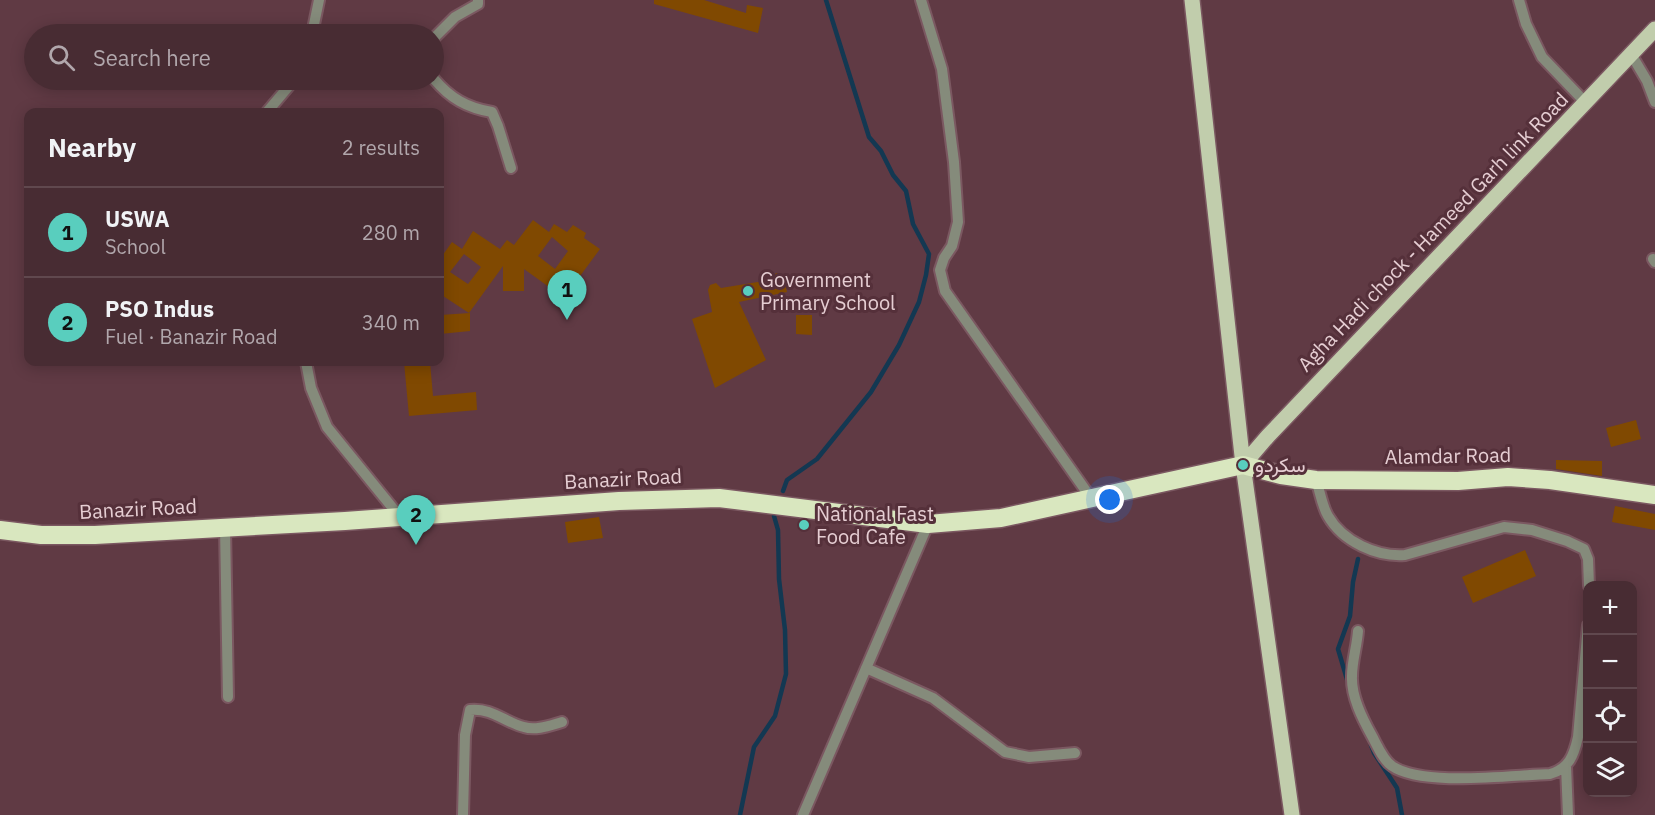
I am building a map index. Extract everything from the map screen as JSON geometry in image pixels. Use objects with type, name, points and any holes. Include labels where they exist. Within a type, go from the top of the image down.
[{"type":"highway","name":"Banazir Road","points":[[0,530],[41,535],[94,535],[400,517],[619,501],[719,498],[928,524],[1001,518],[1243,465]]},
{"type":"highway","name":"Alamdar Road","points":[[1243,465],[1281,475],[1316,480],[1458,481],[1508,477],[1550,480],[1655,495]]},
{"type":"main road","points":[[1192,0],[1243,465],[1292,815]]},
{"type":"main road","name":"Agha Hadi chock - Hameed Garh link Road","points":[[1243,465],[1655,28]]},
{"type":"street","points":[[314,24],[319,0]]},
{"type":"street","points":[[444,28],[455,17],[478,4],[478,0]]},
{"type":"street","points":[[921,0],[942,69],[954,162],[958,222],[952,246],[940,270],[945,291],[1091,498]]},
{"type":"street","points":[[1519,0],[1526,24],[1542,57],[1585,102]]},
{"type":"street","points":[[1631,54],[1647,81],[1655,102]]},
{"type":"street","points":[[270,108],[286,90]]},
{"type":"street","points":[[443,90],[458,102],[478,110],[492,112],[511,168]]},
{"type":"street","points":[[307,366],[311,388],[327,428],[400,517]]},
{"type":"street","points":[[1316,480],[1328,516],[1340,530],[1370,551],[1392,556],[1405,555],[1487,531],[1516,527],[1567,541],[1584,549],[1588,559],[1589,581]]},
{"type":"street","points":[[803,815],[928,524]]},
{"type":"street","points":[[225,527],[228,697]]},
{"type":"street","points":[[1358,631],[1352,687],[1368,729],[1391,766],[1418,775],[1452,778],[1550,774],[1566,766],[1578,737],[1586,635]]},
{"type":"street","points":[[866,668],[933,698],[1005,752],[1029,757],[1075,753]]},
{"type":"street","points":[[463,815],[465,735],[470,710],[483,709],[526,728],[544,727],[562,722]]},
{"type":"street","points":[[1566,766],[1568,815]]},
{"type":"building","points":[[654,0],[704,0],[746,13],[747,5],[763,8],[758,33],[654,4]]},
{"type":"building","points":[[533,220],[549,232],[554,224],[567,232],[573,225],[586,233],[584,238],[600,249],[569,291],[553,280],[549,287],[524,269],[524,291],[503,291],[503,266],[469,313],[444,297],[444,253],[452,242],[462,249],[473,231],[500,249],[507,240],[514,245]],"holes":[[[552,237],[568,251],[555,269],[538,256]],[[464,254],[481,267],[468,284],[450,272]]]},
{"type":"building","points":[[776,273],[784,278],[787,292],[739,302],[766,360],[715,388],[692,319],[712,312],[708,290],[710,285],[716,283],[721,288],[771,280]]},
{"type":"building","points":[[470,313],[470,331],[444,334],[444,315]]},
{"type":"building","points":[[796,315],[812,315],[812,335],[796,334]]},
{"type":"building","points":[[404,366],[430,366],[433,396],[476,392],[477,410],[409,416]]},
{"type":"building","points":[[1636,420],[1641,439],[1611,447],[1606,428]]},
{"type":"building","points":[[1556,460],[1602,461],[1602,476],[1556,469]]},
{"type":"building","points":[[1615,506],[1655,514],[1655,530],[1612,522]]},
{"type":"building","points":[[599,517],[603,538],[568,543],[565,522]]},
{"type":"building","points":[[1525,550],[1536,576],[1473,603],[1462,577]]},
{"type":"waterway","points":[[783,491],[787,480],[817,459],[871,392],[899,345],[919,302],[929,254],[913,224],[906,191],[893,175],[881,151],[869,137],[826,0]]},
{"type":"waterway","points":[[740,815],[754,747],[775,716],[786,674],[778,530],[774,516]]},
{"type":"waterway","points":[[1349,686],[1338,649],[1350,616],[1358,559]]},
{"type":"waterway","points":[[1371,745],[1397,788],[1402,815]]},
{"type":"place","name":"Government Primary School","points":[[748,291]]},
{"type":"place","name":"USWA","points":[[567,320]]},
{"type":"place","name":"سکردو","points":[[1243,465]]},
{"type":"place","name":"National Fast Food Cafe","points":[[804,525]]},
{"type":"place","name":"PSO Indus","points":[[416,545]]}]
